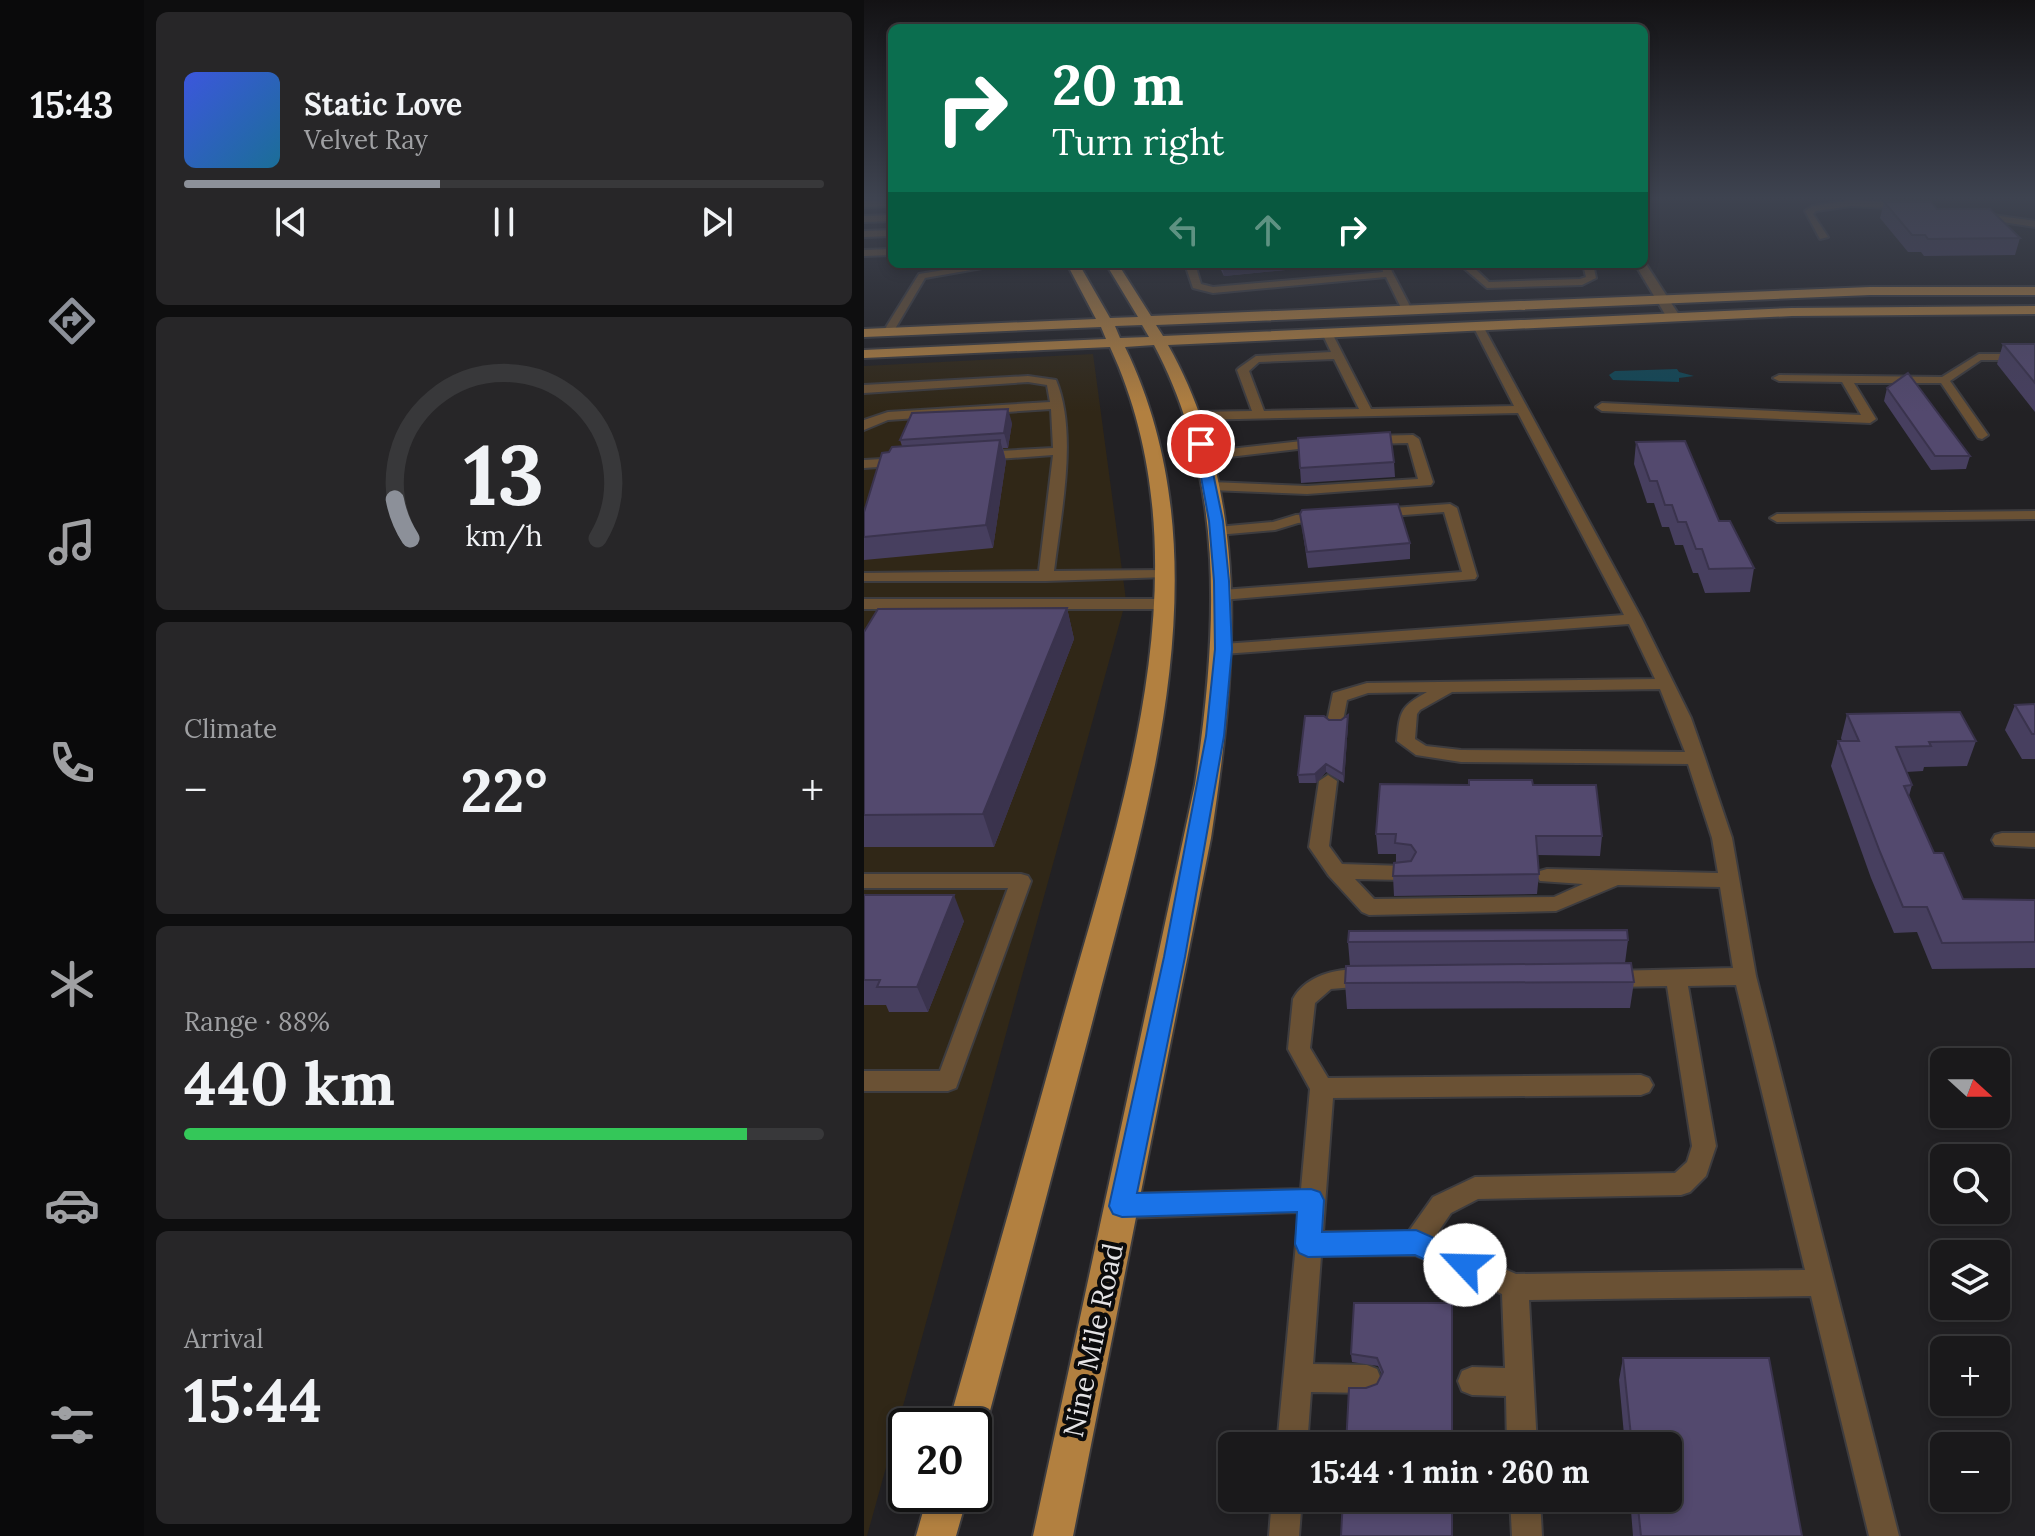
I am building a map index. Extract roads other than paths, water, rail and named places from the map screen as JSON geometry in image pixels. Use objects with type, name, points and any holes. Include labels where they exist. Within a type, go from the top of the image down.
[{"type":"main road","points":[[972,1408],[1126,840],[1153,706],[1163,604],[1163,530],[1154,454],[1143,410],[1111,333],[1076,269]]},
{"type":"main road","name":"Nine Mile Road","points":[[1053,1536],[1198,838],[1215,736],[1223,649],[1217,531],[1211,486],[1193,416],[1177,376],[1115,269]]},
{"type":"main road","points":[[866,357],[1111,333],[1147,322],[1870,291],[2035,291]]},
{"type":"main road","points":[[864,333],[1111,333],[1158,341],[1873,310],[2035,310]]},
{"type":"main road","points":[[936,1536],[943,1512]]},
{"type":"street","points":[[1644,269],[1674,318]]},
{"type":"lane","points":[[888,332],[922,276],[970,269]]},
{"type":"lane","points":[[1191,269],[1197,286],[1213,290],[1387,269],[1407,310]]},
{"type":"lane","points":[[1469,269],[1487,285],[1493,286],[1582,282],[1591,278],[1589,269]]},
{"type":"lane","points":[[1478,326],[1634,619],[1682,718],[1696,758],[1722,838],[1745,976],[1884,1536]]},
{"type":"lane","points":[[1327,333],[1367,413]]},
{"type":"lane","points":[[1260,415],[1243,370],[1256,359],[1338,355]]},
{"type":"lane","points":[[1779,378],[1944,380],[1979,357],[2035,357]]},
{"type":"lane","points":[[864,389],[1044,379],[1052,382],[1058,405],[1061,451],[1046,577]]},
{"type":"lane","points":[[1602,407],[1870,419],[1846,379]]},
{"type":"lane","points":[[1944,380],[1982,435]]},
{"type":"lane","points":[[882,387],[869,403],[868,423],[888,416],[1058,405]]},
{"type":"lane","points":[[1193,416],[1523,409]]},
{"type":"lane","points":[[1203,456],[1262,468],[1307,490],[1426,482],[1413,439],[1360,441]]},
{"type":"lane","points":[[1211,486],[1333,442]]},
{"type":"lane","points":[[970,457],[1061,451]]},
{"type":"lane","points":[[864,464],[909,462]]},
{"type":"lane","points":[[1217,531],[1350,515],[1450,508],[1470,576],[1222,595]]},
{"type":"lane","points":[[1777,518],[2035,515]]},
{"type":"lane","points":[[864,577],[1162,574]]},
{"type":"lane","points":[[864,604],[1163,604]]},
{"type":"lane","points":[[1223,649],[1634,619]]},
{"type":"lane","points":[[1336,722],[1339,697],[1367,688],[1664,684]]},
{"type":"lane","points":[[1449,687],[1414,706],[1408,714],[1406,741],[1422,751],[1461,756],[1696,758]]},
{"type":"lane","points":[[1328,781],[1319,847],[1369,907],[1556,904],[1617,877]]},
{"type":"lane","points":[[2002,840],[2035,840]]},
{"type":"lane","points":[[1336,871],[1404,873]]},
{"type":"lane","points":[[1547,876],[1729,880]]},
{"type":"lane","points":[[864,881],[1021,881],[948,1081],[864,1081]]},
{"type":"lane","points":[[1595,979],[1745,976]]},
{"type":"lane","points":[[1416,1243],[1442,1205],[1475,1188],[1681,1184],[1697,1168],[1704,1146],[1676,978]]},
{"type":"lane","points":[[1293,1432],[1322,1088],[1299,1049],[1304,999],[1326,981],[1395,979]]},
{"type":"lane","points":[[1322,1088],[1641,1085]]},
{"type":"lane","points":[[1122,1206],[1311,1200]]},
{"type":"lane","points":[[1308,1244],[1416,1243],[1515,1287],[1821,1283]]},
{"type":"lane","points":[[1515,1287],[1521,1432]]},
{"type":"lane","points":[[1297,1378],[1367,1379]]},
{"type":"lane","points":[[1472,1381],[1519,1382]]},
{"type":"lane","points":[[1284,1536],[1286,1512]]},
{"type":"lane","points":[[1526,1512],[1527,1536]]},
{"type":"water","points":[[1677,369],[1694,376],[1679,378],[1679,382],[1613,380],[1609,375],[1615,371]]}]
